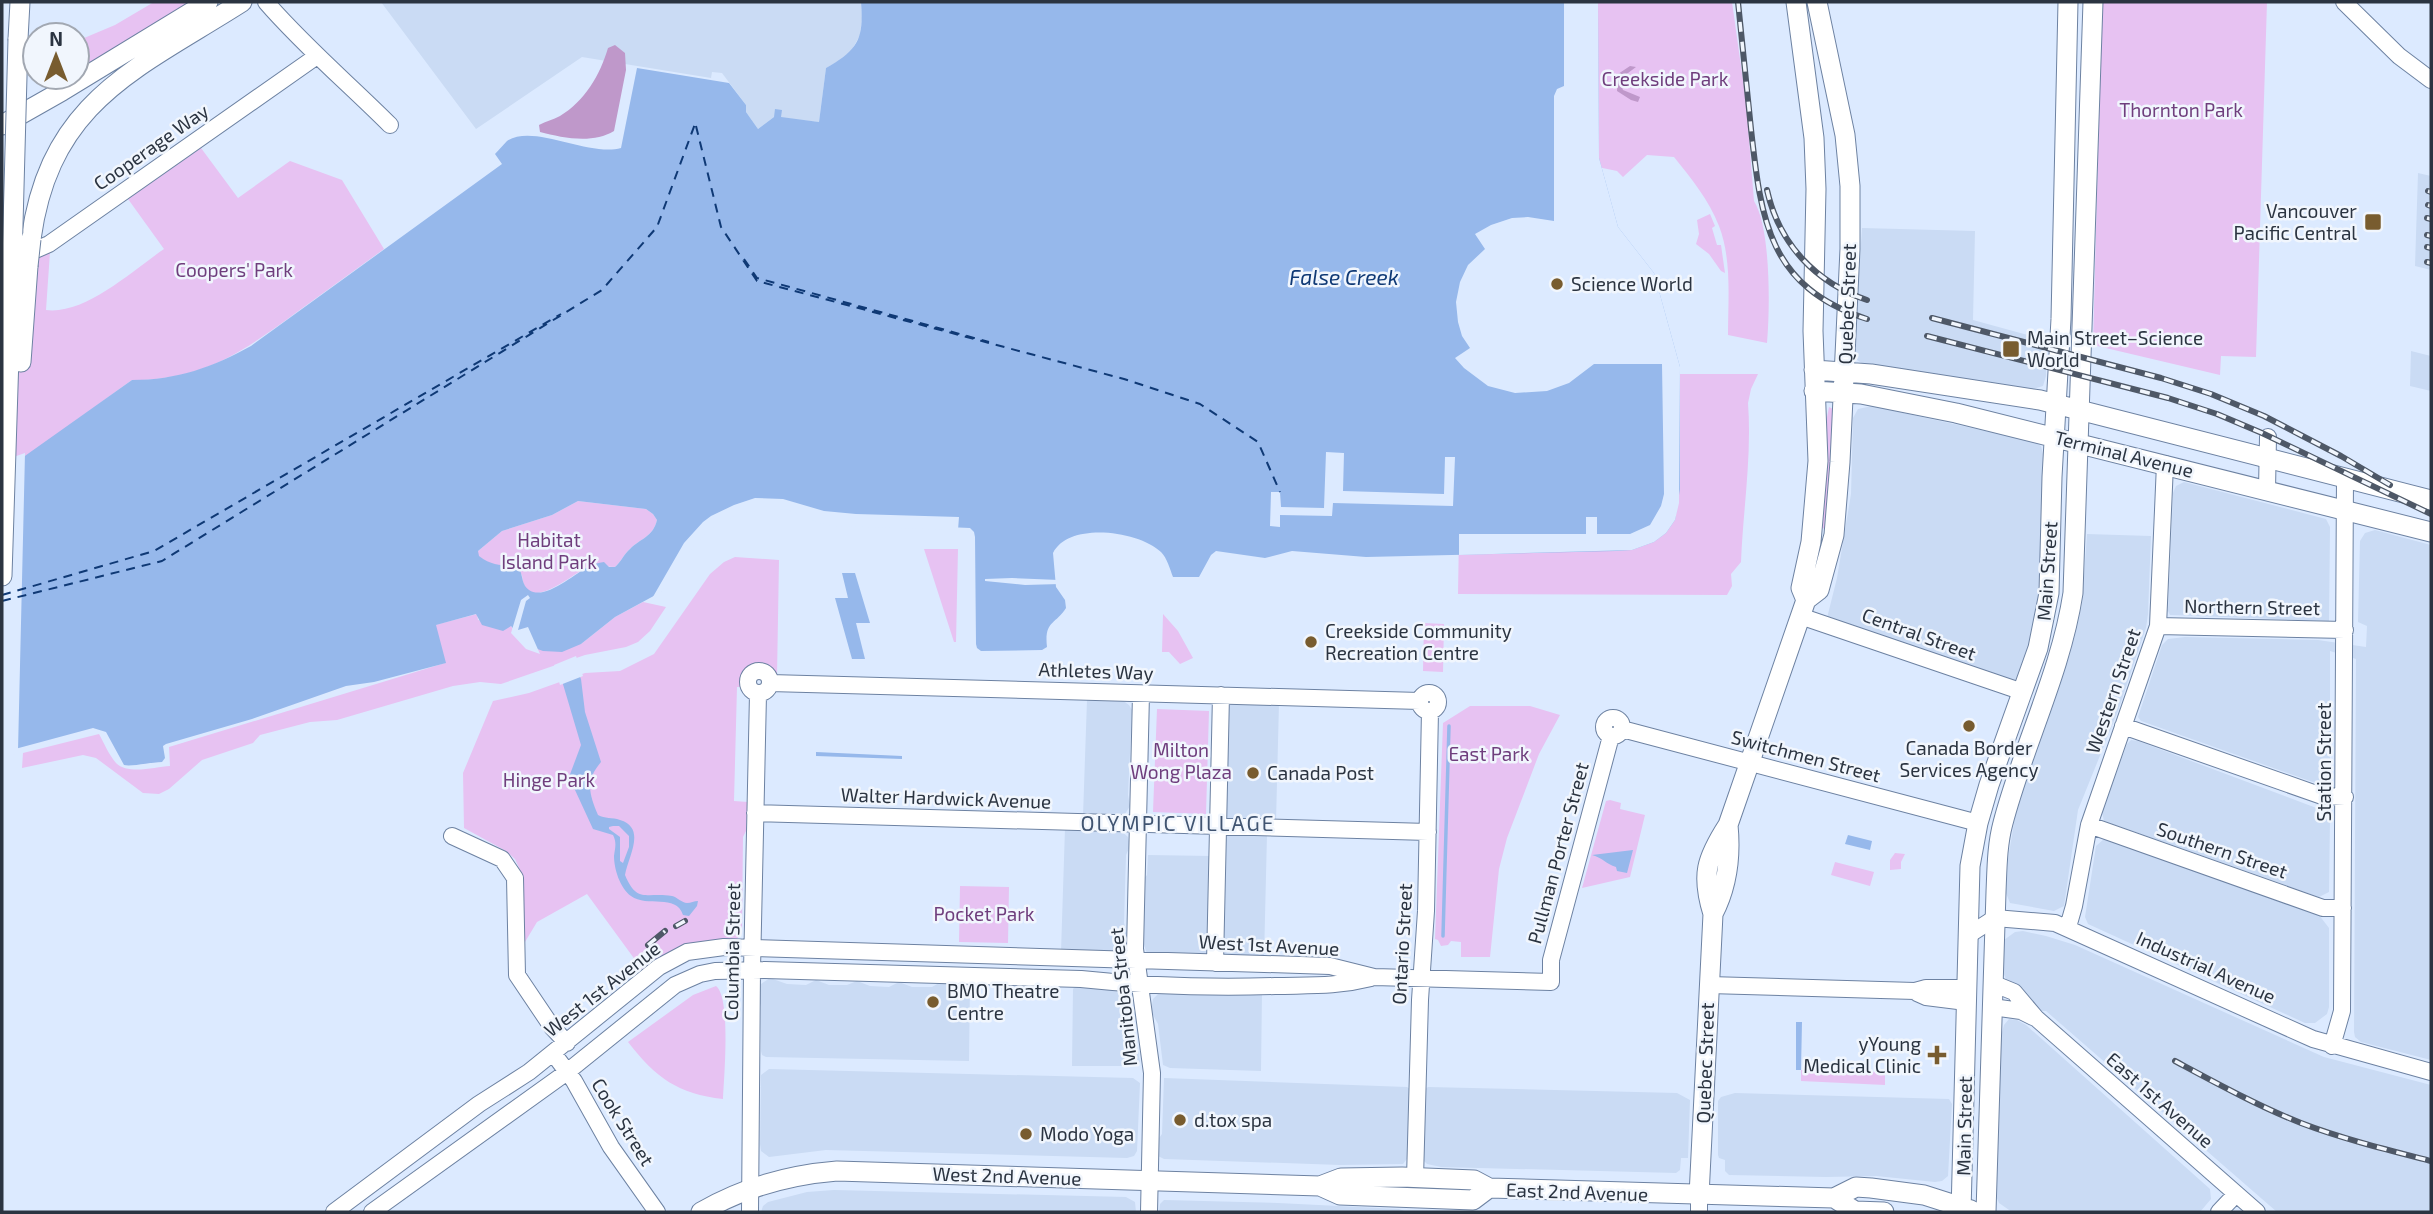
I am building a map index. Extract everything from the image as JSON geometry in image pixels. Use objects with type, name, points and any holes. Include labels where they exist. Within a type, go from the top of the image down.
[{"type":"main road","points":[[2,576],[20,2]]},
{"type":"main road","points":[[2,125],[208,2]]},
{"type":"main road","points":[[6,413],[20,367],[33,219],[45,179],[63,142],[88,109],[118,80],[242,2]]},
{"type":"main road","name":"Quebec Street","points":[[1796,2],[1814,138],[1816,212],[1814,391],[1817,492],[1811,542],[1801,589],[1803,608]]},
{"type":"main road","name":"Quebec Street","points":[[1699,1204],[1713,914],[1722,897],[1730,848],[1728,825],[1803,608],[1819,590],[1834,535],[1838,503],[1850,249],[1850,186],[1845,135],[1817,2]]},
{"type":"main road","name":"Main Street","points":[[1966,1210],[1966,995],[1970,866],[1989,785],[2023,692],[2047,611],[2057,405],[2068,2]]},
{"type":"main road","name":"Main Street","points":[[1986,1212],[1992,983],[2002,826],[2069,618],[2074,564],[2093,2]]},
{"type":"main road","name":"Terminal Avenue","points":[[1814,370],[1967,388],[2057,405],[2431,500]]},
{"type":"main road","name":"Terminal Avenue","points":[[1814,391],[1844,393],[1946,410],[2431,532]]},
{"type":"main road","name":"West 2nd Avenue","points":[[701,1212],[750,1189],[788,1178],[837,1171],[1320,1186],[1341,1178],[1415,1178]]},
{"type":"main road","name":"East 2nd Avenue","points":[[1415,1178],[1474,1180],[1489,1188],[1699,1204],[1834,1198],[1856,1187],[1924,1195],[1966,1210]]},
{"type":"main road","name":"West 2nd Avenue","points":[[1320,1186],[1339,1195],[1419,1205]]},
{"type":"main road","name":"East 2nd Avenue","points":[[1419,1205],[1473,1200],[1489,1188]]},
{"type":"main road","name":"East 2nd Avenue","points":[[1834,1198],[1855,1210],[1884,1212]]},
{"type":"street","points":[[265,2],[390,125]]},
{"type":"street","points":[[2344,2],[2399,56],[2431,80]]},
{"type":"street","name":"Cooperage Way","points":[[2,255],[22,254],[48,244],[317,56]]},
{"type":"street","points":[[2267,490],[2268,437]]},
{"type":"street","name":"Western Street","points":[[2068,927],[2090,825],[2158,626],[2165,464]]},
{"type":"street","name":"Station Street","points":[[2332,1046],[2342,1011],[2345,478]]},
{"type":"street","name":"Central Street","points":[[1803,608],[2023,692]]},
{"type":"street","name":"Northern Street","points":[[2158,626],[2345,630]]},
{"type":"street","name":"Athletes Way","points":[[764,688],[1221,695],[1425,706]]},
{"type":"street","name":"Columbia Street","points":[[750,1212],[755,813],[764,688]]},
{"type":"street","name":"Manitoba Street","points":[[1141,694],[1135,949],[1152,1073],[1149,1212]]},
{"type":"street","points":[[1215,963],[1221,695]]},
{"type":"street","name":"Ontario Street","points":[[1415,1178],[1428,832],[1425,706]]},
{"type":"street","points":[[2123,726],[2322,796],[2345,797]]},
{"type":"street","name":"Switchmen Street","points":[[1617,732],[1749,761],[1978,823]]},
{"type":"street","name":"Pullman Porter Street","points":[[1422,979],[1551,982],[1551,960],[1617,732]]},
{"type":"street","name":"Walter Hardwick Avenue","points":[[755,813],[1428,832]]},
{"type":"street","name":"Southern Street","points":[[2090,825],[2323,908],[2343,908]]},
{"type":"street","points":[[452,836],[502,859],[515,878],[517,975],[552,1027],[567,1043]]},
{"type":"street","points":[[1967,936],[1995,918]]},
{"type":"street","name":"Industrial Avenue","points":[[1995,918],[2041,921],[2068,927],[2332,1046],[2431,1072]]},
{"type":"street","name":"West 1st Avenue","points":[[334,1212],[479,1104],[567,1043],[668,961],[698,949],[752,948],[1330,966],[1374,977]]},
{"type":"street","name":"West 1st Avenue","points":[[372,1212],[567,1072],[685,979],[715,971],[1081,979],[1226,988],[1330,986],[1374,977]]},
{"type":"street","points":[[1374,977],[1422,979]]},
{"type":"street","name":"East 1st Avenue","points":[[1992,983],[2014,992],[2036,1018],[2257,1212]]},
{"type":"street","points":[[1709,985],[1915,991],[1926,988],[1966,995]]},
{"type":"street","name":"East 1st Avenue","points":[[1992,1007],[2021,1012],[2036,1018]]},
{"type":"street","name":"Cook Street","points":[[553,1053],[611,1147],[657,1212]]},
{"type":"street","points":[[2219,1212],[2236,1194]]},
{"type":"shaded area","points":[[381,2],[861,2],[862,18],[860,35],[849,55],[826,68],[819,122],[774,117],[758,129],[746,112],[746,105],[722,73],[712,72],[711,78],[582,57],[476,129]]},
{"type":"shaded area","points":[[615,45],[625,53],[626,70],[614,131],[587,139],[540,132],[539,125],[569,110],[584,95],[601,68],[608,48]]},
{"type":"shaded area","points":[[1630,66],[1636,67],[1624,76],[1621,85],[1623,90],[1640,97],[1638,102],[1617,91],[1618,74]]},
{"type":"shaded area","points":[[2418,173],[2431,176],[2431,270],[2415,266]]},
{"type":"shaded area","points":[[1862,228],[1975,231],[1973,320],[2046,340],[2046,376],[2043,386],[2033,389],[1865,365],[1856,359],[1854,349]]},
{"type":"shaded area","points":[[2411,351],[2431,356],[2431,391],[2410,386]]},
{"type":"shaded area","points":[[1872,406],[2035,442],[2041,446],[2043,454],[2039,598],[2030,644],[2016,685],[1827,618],[1837,578],[1851,494],[1853,418],[1858,409]]},
{"type":"shaded area","points":[[2184,482],[2326,519],[2330,527],[2329,621],[2170,615],[2173,493],[2176,486]]},
{"type":"shaded area","points":[[2375,530],[2431,545],[2431,1060],[2361,1042],[2354,1032],[2356,659],[2330,651],[2330,779],[2324,786],[2141,721],[2138,717],[2162,645],[2168,639],[2185,637],[2318,640],[2366,647],[2367,626],[2358,622],[2360,541],[2365,533]]},
{"type":"shaded area","points":[[2087,534],[2151,536],[2148,614],[2146,628],[2118,711],[2078,810],[2064,906],[2054,911],[2010,903],[2006,893],[2008,859],[2018,799],[2070,654],[2077,626],[2082,604]]},
{"type":"shaded area","points":[[1087,700],[1122,700],[1132,710],[1128,795],[1130,806],[1125,814],[1120,816],[1083,816]]},
{"type":"shaded area","points":[[1232,703],[1279,703],[1276,822],[1227,820],[1225,816],[1229,706]]},
{"type":"shaded area","points":[[2131,740],[2327,812],[2330,818],[2329,892],[2319,897],[2104,821],[2102,812],[2127,744]]},
{"type":"shaded area","points":[[1065,828],[1120,830],[1128,837],[1130,846],[1126,855],[1124,923],[1128,935],[1121,951],[1111,954],[1061,952]]},
{"type":"shaded area","points":[[1226,834],[1267,834],[1264,959],[1226,956],[1223,953]]},
{"type":"shaded area","points":[[2104,839],[2319,915],[2329,928],[2327,1014],[2315,1023],[2305,1023],[2088,924],[2085,917],[2096,846]]},
{"type":"shaded area","points":[[1148,855],[1212,856],[1207,955],[1148,954],[1146,951],[1142,938],[1142,881],[1147,875]]},
{"type":"shaded area","points":[[2023,931],[2075,945],[2324,1057],[2431,1085],[2431,1212],[2277,1212],[2046,1011],[2040,1011],[2007,982],[2003,972],[2004,940],[2015,932]]},
{"type":"shaded area","points":[[770,978],[787,984],[806,985],[816,980],[829,985],[847,985],[857,981],[870,986],[889,987],[899,982],[912,987],[932,987],[939,983],[970,982],[969,1061],[766,1057],[761,1051],[761,1006],[758,998],[761,984]]},
{"type":"shaded area","points":[[1077,985],[1122,990],[1129,996],[1140,1062],[1137,1066],[1072,1066],[1073,989]]},
{"type":"shaded area","points":[[1164,992],[1262,992],[1261,1071],[1170,1068],[1163,1065],[1158,1024],[1151,1011],[1153,999]]},
{"type":"shaded area","points":[[2009,1019],[2026,1025],[2210,1189],[2211,1199],[2200,1212],[2012,1212],[1999,1203],[1996,1196],[2001,1036]]},
{"type":"shaded area","points":[[769,1069],[1133,1078],[1140,1083],[1137,1151],[1134,1156],[1127,1158],[826,1150],[769,1157],[761,1151],[760,1144],[761,1075]]},
{"type":"shaded area","points":[[1164,1078],[1407,1087],[1410,1089],[1409,1156],[1403,1164],[1340,1165],[1164,1159],[1158,1156],[1157,1141],[1162,1134]]},
{"type":"shaded area","points":[[1428,1087],[1677,1093],[1690,1100],[1688,1158],[1681,1158],[1680,1170],[1676,1173],[1441,1167],[1427,1164],[1423,1160],[1424,1090]]},
{"type":"shaded area","points":[[1735,1093],[1949,1099],[1952,1104],[1948,1176],[1935,1182],[1876,1176],[1729,1175],[1725,1171],[1725,1160],[1718,1155],[1718,1101],[1721,1097]]},
{"type":"shaded area","points":[[834,1190],[1126,1197],[1135,1202],[1136,1212],[761,1212],[768,1202],[807,1192]]},
{"type":"shaded area","points":[[1164,1200],[1278,1203],[1399,1209],[1407,1212],[1159,1212],[1160,1204]]},
{"type":"green space","points":[[154,2],[193,2],[91,65],[91,35],[115,25]]},
{"type":"green space","name":"Creekside Park","points":[[1564,2],[1732,2],[1746,102],[1754,201],[1764,230],[1766,249],[1769,291],[1767,343],[1728,335],[1728,280],[1723,239],[1705,198],[1674,157],[1647,155],[1623,177],[1617,171],[1588,165]]},
{"type":"green space","name":"Thornton Park","points":[[2102,2],[2267,2],[2256,357],[2221,356],[2220,375],[2093,345]]},
{"type":"green space","name":"Coopers' Park","points":[[201,148],[238,198],[290,161],[342,180],[384,249],[240,351],[201,369],[180,375],[132,380],[28,455],[2,464],[2,278],[50,252],[46,310],[76,306],[108,290],[164,249],[128,199]]},
{"type":"green space","points":[[1710,214],[1715,226],[1712,228],[1717,245],[1721,245],[1725,273],[1709,254],[1696,244],[1699,234],[1697,220]]},
{"type":"green space","points":[[1662,374],[1758,374],[1748,403],[1748,463],[1741,562],[1731,574],[1732,586],[1727,595],[1458,594],[1459,534]]},
{"type":"green space","points":[[1829,407],[1833,409],[1826,528],[1820,529],[1826,422]]},
{"type":"green space","name":"Habitat Island Park","points":[[578,501],[646,509],[657,520],[650,534],[634,545],[615,567],[591,566],[540,593],[531,592],[525,587],[522,575],[513,567],[495,565],[478,556],[478,551],[502,531],[552,515]]},
{"type":"green space","points":[[924,549],[958,549],[956,642],[954,642]]},
{"type":"green space","name":"Hinge Park","points":[[735,557],[779,560],[777,676],[762,669],[750,670],[746,673],[744,687],[737,687],[734,801],[748,802],[746,831],[743,837],[742,933],[735,941],[644,972],[587,894],[537,922],[519,952],[520,870],[515,859],[506,851],[464,828],[463,773],[493,701],[529,693],[585,673],[620,671],[654,654],[710,574]]},
{"type":"green space","points":[[643,602],[666,607],[650,631],[638,642],[626,647],[585,655],[501,684],[480,682],[453,686],[337,720],[310,722],[260,735],[253,743],[202,760],[169,789],[159,794],[143,793],[96,758],[83,755],[22,768],[23,753],[99,734],[111,756],[121,767],[149,769],[170,766],[169,747],[445,663],[435,625],[477,614],[478,620],[511,626],[516,634],[581,644],[615,617]]},
{"type":"green space","points":[[1163,614],[1178,631],[1193,658],[1180,664],[1169,652],[1162,652]]},
{"type":"green space","points":[[1424,623],[1444,624],[1443,672],[1423,671]]},
{"type":"green space","name":"East Park","points":[[1470,706],[1530,706],[1560,715],[1539,754],[1507,838],[1499,869],[1490,957],[1461,957],[1461,942],[1451,941],[1448,945],[1441,946],[1435,939],[1443,723]]},
{"type":"green space","name":"Milton Wong Plaza","points":[[1157,709],[1209,711],[1206,814],[1153,812]]},
{"type":"green space","points":[[1606,801],[1621,803],[1620,809],[1645,815],[1630,877],[1582,888]]},
{"type":"green space","points":[[1895,853],[1905,854],[1901,869],[1890,870],[1890,860]]},
{"type":"green space","points":[[1835,862],[1874,872],[1870,886],[1831,875]]},
{"type":"green space","name":"Pocket Park","points":[[960,886],[1009,887],[1008,943],[959,942]]},
{"type":"green space","points":[[716,986],[721,993],[725,1021],[723,1099],[693,1093],[669,1082],[658,1075],[628,1042],[693,995]]},
{"type":"green space","points":[[1801,1070],[1885,1072],[1885,1085],[1801,1081]]},
{"type":"water","name":"False Creek","points":[[861,2],[1598,2],[1599,158],[1618,227],[1654,273],[1680,367],[1680,489],[1675,520],[1666,533],[1654,542],[1632,550],[1366,557],[1292,551],[1265,558],[1216,551],[1199,577],[1173,577],[1161,552],[1137,539],[1088,533],[1061,543],[1053,553],[1056,587],[1065,600],[1066,608],[1047,632],[1047,647],[1042,650],[981,651],[976,644],[975,537],[970,528],[834,522],[779,505],[723,516],[683,553],[661,592],[615,617],[581,644],[562,652],[543,651],[529,646],[511,626],[503,631],[482,625],[476,614],[436,625],[446,663],[374,682],[346,686],[252,719],[166,744],[163,746],[165,758],[162,762],[124,765],[106,732],[93,728],[15,749],[22,458],[132,380],[164,378],[194,371],[251,346],[502,164],[495,154],[507,141],[531,136],[608,150],[621,148],[637,68],[729,83],[746,105],[746,112],[758,129],[774,117],[775,109],[782,110],[781,117],[819,122],[826,68],[845,55],[857,42],[861,25]],"holes":[[[578,501],[646,509],[657,520],[655,526],[615,567],[609,567],[604,562],[594,564],[543,592],[529,590],[520,570],[490,562],[479,556],[478,551],[502,531],[552,515]]]},
{"type":"water","points":[[842,573],[855,573],[870,623],[856,623],[865,659],[852,659],[835,598],[848,598]]},
{"type":"water","points":[[557,664],[576,668],[581,679],[585,712],[601,762],[590,787],[598,815],[620,820],[633,829],[634,844],[625,875],[629,884],[644,895],[672,896],[687,903],[698,901],[689,916],[683,915],[674,904],[638,899],[624,888],[615,867],[613,835],[593,829],[569,777],[581,745]],"holes":[[[619,826],[629,836],[629,847],[623,863],[620,861],[620,837],[609,829]]]},
{"type":"water","points":[[816,752],[902,756],[902,759],[816,756]]},
{"type":"water","points":[[1848,835],[1872,841],[1870,850],[1845,844]]},
{"type":"water","points":[[1633,850],[1627,873],[1617,871],[1616,867],[1592,855]]},
{"type":"water","points":[[1796,1022],[1802,1022],[1801,1070],[1796,1070]]},
{"type":"pier","points":[[1564,2],[1598,2],[1599,158],[1618,227],[1654,273],[1680,367],[1679,503],[1675,520],[1666,533],[1654,542],[1632,550],[1459,555],[1459,534],[1586,534],[1586,517],[1597,517],[1597,534],[1630,534],[1650,525],[1661,506],[1664,494],[1662,364],[1594,364],[1569,383],[1547,391],[1515,393],[1488,386],[1455,358],[1470,348],[1462,336],[1456,302],[1460,282],[1468,265],[1485,249],[1475,234],[1512,218],[1528,217],[1554,221],[1554,96],[1557,89],[1564,86]]},
{"type":"pier","points":[[1326,452],[1344,453],[1343,491],[1444,494],[1445,457],[1455,457],[1453,506],[1333,503],[1332,516],[1280,515],[1280,527],[1270,526],[1271,492],[1280,492],[1281,507],[1324,508]]},
{"type":"pier","points":[[25,453],[18,751],[2,765],[2,461]]},
{"type":"pier","points":[[755,498],[783,499],[824,511],[856,514],[959,517],[958,530],[833,526],[779,509],[744,513],[725,520],[708,531],[686,555],[659,596],[650,602],[684,543],[703,522],[734,505]]},
{"type":"pier","points":[[1012,578],[1059,580],[1060,584],[1025,585],[985,581]]},
{"type":"pier","points":[[528,595],[530,598],[526,601],[518,630],[528,627],[540,654],[526,649],[511,633],[521,600]]},
{"type":"pier","points":[[576,656],[583,676],[560,685],[554,665]]},
{"type":"waterway","points":[[1443,936],[1449,726]]},
{"type":"ferry route","points":[[2,601],[162,561],[602,290],[657,227],[695,124]]},
{"type":"ferry route","points":[[696,126],[721,227],[757,281],[1124,379],[1200,404],[1258,442],[1280,492]]},
{"type":"ferry route","points":[[744,259],[757,278],[989,342]]},
{"type":"ferry route","points":[[2,595],[154,551],[561,314]]},
{"type":"railway","points":[[1738,2],[1759,192],[1776,246],[1789,269],[1809,288],[1834,305],[1867,319]]},
{"type":"railway","points":[[1767,190],[1781,228],[1802,259],[1832,283],[1867,300]]},
{"type":"railway","points":[[2427,218],[2431,219]]},
{"type":"railway","points":[[2427,235],[2431,236]]},
{"type":"railway","points":[[2427,247],[2431,248]]},
{"type":"railway","points":[[2427,262],[2431,263]]},
{"type":"railway","points":[[1932,318],[2161,378],[2211,394],[2264,416],[2390,485]]},
{"type":"railway","points":[[1927,336],[2168,398],[2217,414],[2431,514]]},
{"type":"railway","points":[[676,926],[685,921]]},
{"type":"railway","points":[[648,945],[665,931]]},
{"type":"railway","points":[[2175,1061],[2253,1102],[2301,1123],[2431,1161]]},
{"type":"place","name":"Vancouver Pacific Central","points":[[2373,222]]},
{"type":"place","name":"Science World","points":[[1557,284]]},
{"type":"place","name":"Main Street–Science World","points":[[2011,349]]},
{"type":"place","name":"Creekside Community Recreation Centre","points":[[1311,642]]},
{"type":"place","name":"Canada Border Services Agency","points":[[1969,726]]},
{"type":"place","name":"Canada Post","points":[[1253,773]]},
{"type":"place","name":"BMO Theatre Centre","points":[[933,1002]]},
{"type":"place","name":"yYoung Medical Clinic","points":[[1937,1055]]},
{"type":"place","name":"d.tox spa","points":[[1180,1120]]},
{"type":"place","name":"Modo Yoga","points":[[1026,1134]]},
{"type":"district","name":"OLYMPIC VILLAGE","points":[[1178,824]]}]
